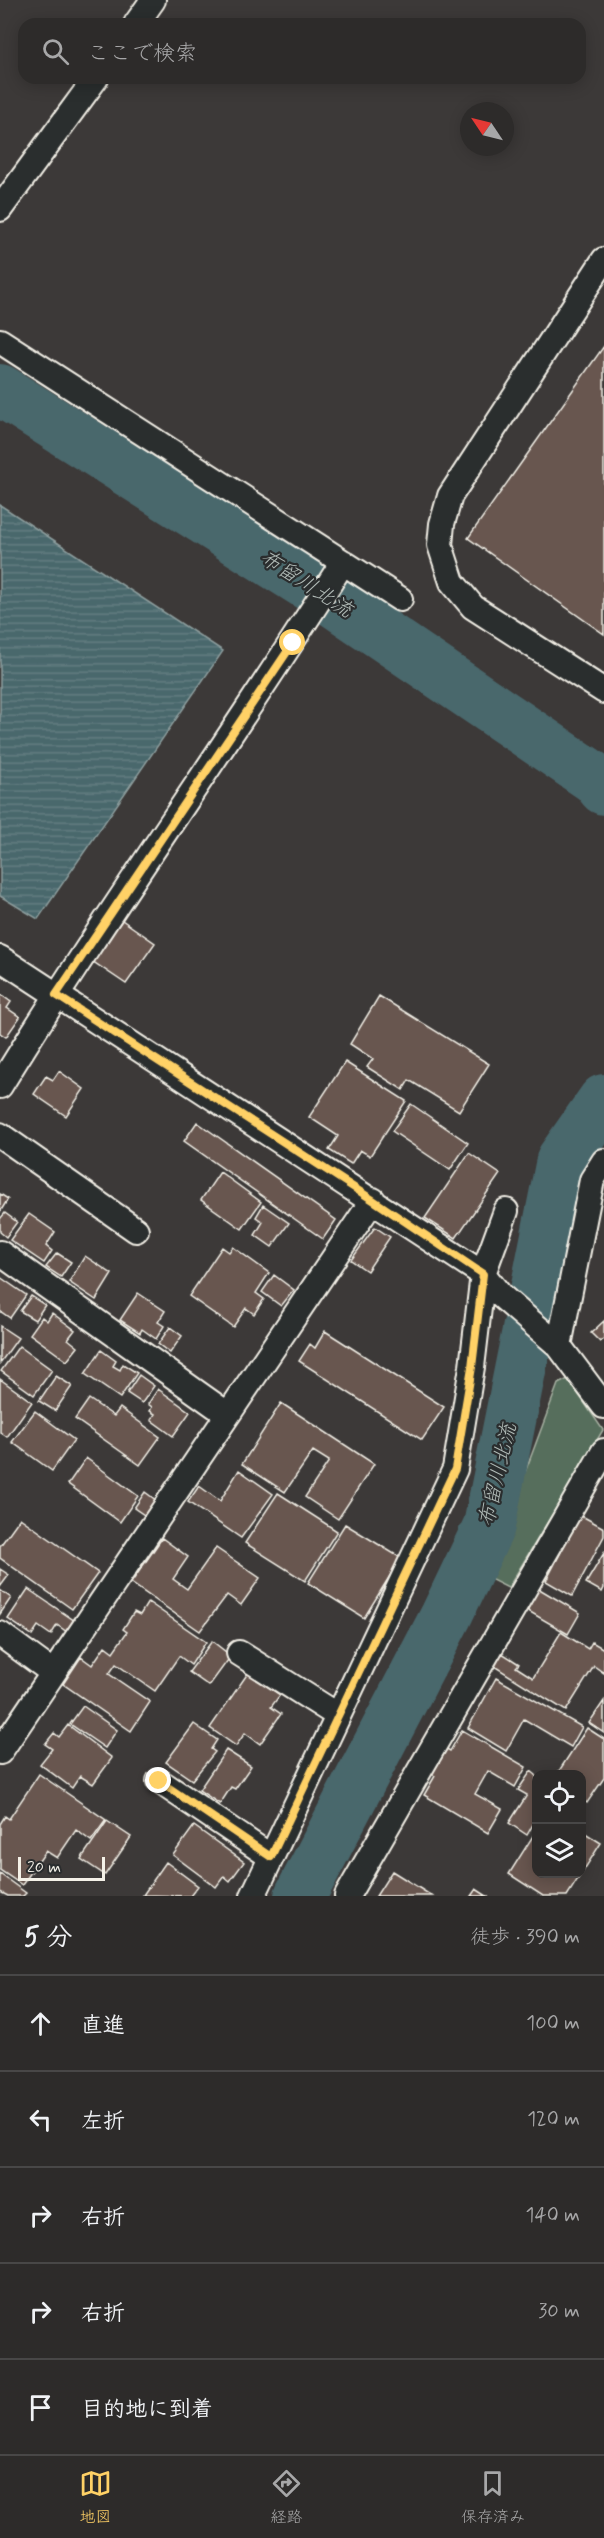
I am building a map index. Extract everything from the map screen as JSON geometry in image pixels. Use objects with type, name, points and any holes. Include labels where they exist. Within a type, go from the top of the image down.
[{"type":"street","points":[[140,18],[153,0]]},
{"type":"street","points":[[0,209],[92,84]]},
{"type":"street","points":[[604,260],[450,496],[442,524],[440,545],[452,582],[473,607],[604,691]]},
{"type":"street","points":[[0,341],[400,599]]},
{"type":"street","points":[[0,1086],[56,995],[293,643],[343,562]]},
{"type":"street","points":[[0,957],[483,1274],[500,1295],[553,1341],[604,1406]]},
{"type":"street","points":[[0,1135],[136,1230]]},
{"type":"street","points":[[553,1341],[592,1180],[604,1161]]},
{"type":"street","points":[[0,1752],[373,1200]]},
{"type":"street","points":[[253,1896],[455,1469],[472,1367],[483,1274],[506,1211]]},
{"type":"street","points":[[0,1253],[227,1414]]},
{"type":"street","points":[[347,1896],[604,1451]]},
{"type":"street","points":[[0,1634],[52,1672]]},
{"type":"street","points":[[239,1653],[337,1715]]},
{"type":"street","points":[[159,1781],[271,1857]]},
{"type":"green space","points":[[568,1379],[603,1430],[508,1588],[486,1577],[558,1384]]},
{"type":"water","points":[[0,505],[223,651],[38,919],[0,896]]},
{"type":"building","points":[[604,346],[604,634],[468,538]]},
{"type":"building","points":[[122,920],[155,943],[126,984],[92,961]]},
{"type":"building","points":[[0,994],[11,1002],[7,1008],[20,1017],[6,1037],[0,1033]]},
{"type":"building","points":[[379,996],[489,1064],[459,1111],[409,1080],[403,1090],[367,1067],[373,1059],[350,1044]]},
{"type":"building","points":[[345,1062],[406,1101],[370,1156],[360,1150],[351,1164],[329,1150],[338,1136],[309,1117]]},
{"type":"building","points":[[59,1071],[84,1089],[66,1116],[34,1094],[46,1076],[53,1080]]},
{"type":"building","points":[[411,1104],[468,1143],[450,1170],[392,1131]]},
{"type":"building","points":[[197,1122],[336,1220],[323,1239],[184,1141]]},
{"type":"building","points":[[469,1153],[500,1174],[456,1238],[425,1218]]},
{"type":"building","points":[[220,1172],[261,1202],[242,1229],[201,1200]]},
{"type":"building","points":[[0,1194],[8,1199],[0,1212]]},
{"type":"building","points":[[263,1205],[289,1223],[272,1247],[255,1235],[263,1222],[256,1217]]},
{"type":"building","points":[[5,1213],[17,1222],[6,1237],[0,1232],[0,1219]]},
{"type":"building","points":[[29,1214],[55,1232],[46,1246],[52,1251],[44,1263],[10,1240]]},
{"type":"building","points":[[375,1227],[390,1237],[367,1271],[351,1260]]},
{"type":"building","points":[[222,1247],[229,1252],[233,1247],[269,1273],[256,1293],[264,1299],[254,1314],[246,1308],[233,1327],[189,1296]]},
{"type":"building","points":[[57,1253],[71,1262],[61,1277],[46,1267]]},
{"type":"building","points":[[85,1256],[112,1274],[96,1300],[69,1282]]},
{"type":"building","points":[[274,1275],[294,1290],[281,1306],[262,1292]]},
{"type":"building","points":[[0,1277],[26,1295],[10,1318],[0,1311]]},
{"type":"building","points":[[138,1293],[165,1311],[158,1322],[164,1326],[156,1339],[142,1329],[140,1333],[120,1320]]},
{"type":"building","points":[[31,1296],[45,1305],[35,1320],[20,1311]]},
{"type":"building","points":[[52,1313],[75,1330],[68,1339],[78,1347],[67,1361],[30,1334],[42,1317],[47,1321]]},
{"type":"building","points":[[604,1321],[604,1338],[600,1342],[591,1333]]},
{"type":"building","points":[[0,1326],[18,1338],[0,1363]]},
{"type":"building","points":[[170,1327],[182,1336],[170,1353],[158,1344]]},
{"type":"building","points":[[325,1331],[444,1407],[422,1440],[299,1361],[310,1344],[315,1348]]},
{"type":"building","points":[[19,1346],[52,1370],[34,1395],[1,1371]]},
{"type":"building","points":[[101,1350],[116,1361],[113,1366],[120,1370],[123,1364],[137,1373],[120,1398],[85,1374]]},
{"type":"building","points":[[139,1375],[154,1386],[142,1403],[127,1393]]},
{"type":"building","points":[[56,1376],[72,1386],[55,1411],[39,1401]]},
{"type":"building","points":[[0,1379],[32,1402],[7,1437],[0,1432]]},
{"type":"building","points":[[158,1389],[190,1412],[173,1436],[151,1420],[155,1414],[150,1411],[152,1407],[148,1404]]},
{"type":"building","points":[[89,1399],[114,1416],[120,1408],[160,1437],[140,1465],[75,1419]]},
{"type":"building","points":[[281,1403],[374,1464],[338,1519],[305,1497],[329,1461],[313,1451],[285,1492],[242,1464]]},
{"type":"building","points":[[35,1411],[74,1440],[52,1471],[12,1442]]},
{"type":"building","points":[[86,1458],[138,1496],[120,1522],[68,1484]]},
{"type":"building","points":[[239,1470],[273,1494],[241,1538],[188,1502],[199,1486],[220,1501]]},
{"type":"building","points":[[145,1492],[161,1504],[150,1519],[134,1508]]},
{"type":"building","points":[[278,1493],[337,1531],[305,1581],[245,1543]]},
{"type":"building","points":[[580,1515],[604,1528],[604,1536],[572,1596],[546,1581],[561,1552],[556,1550]]},
{"type":"building","points":[[20,1518],[98,1573],[72,1609],[0,1558],[0,1546]]},
{"type":"building","points":[[345,1524],[401,1558],[364,1618],[308,1583]]},
{"type":"building","points":[[162,1538],[188,1557],[173,1579],[187,1589],[216,1548],[260,1578],[241,1605],[227,1595],[200,1631],[131,1583]]},
{"type":"building","points":[[604,1553],[604,1588],[602,1592],[586,1583]]},
{"type":"building","points":[[0,1569],[9,1575],[0,1587]]},
{"type":"building","points":[[531,1584],[580,1613],[568,1634],[518,1605]]},
{"type":"building","points":[[28,1589],[78,1623],[70,1634],[57,1625],[51,1635],[38,1626],[32,1635],[8,1619]]},
{"type":"building","points":[[0,1590],[11,1598],[0,1614]]},
{"type":"building","points":[[148,1602],[206,1642],[191,1665],[179,1656],[155,1691],[116,1664],[109,1674],[150,1702],[131,1731],[63,1684],[81,1657],[92,1665],[105,1646],[113,1652],[127,1632],[123,1629],[134,1612],[140,1615]]},
{"type":"building","points":[[561,1632],[588,1649],[592,1642],[604,1649],[604,1673],[594,1666],[566,1711],[494,1666],[502,1653],[519,1664],[516,1667],[533,1678]]},
{"type":"building","points":[[212,1641],[231,1656],[209,1686],[189,1672]]},
{"type":"building","points":[[248,1673],[280,1695],[271,1707],[281,1714],[260,1744],[245,1733],[236,1746],[210,1728]]},
{"type":"building","points":[[496,1678],[582,1727],[571,1747],[524,1719],[506,1751],[468,1728]]},
{"type":"building","points":[[604,1701],[604,1733],[589,1723]]},
{"type":"building","points":[[83,1706],[117,1730],[105,1748],[70,1724]]},
{"type":"building","points":[[194,1724],[217,1740],[211,1749],[215,1752],[192,1780],[166,1762]]},
{"type":"building","points":[[68,1725],[112,1758],[93,1784],[80,1776],[72,1788],[40,1764],[52,1749],[45,1744],[54,1733],[59,1737]]},
{"type":"building","points":[[587,1728],[604,1739],[604,1778],[587,1803],[586,1770],[560,1770]]},
{"type":"building","points":[[462,1730],[526,1767],[515,1787],[488,1771],[475,1794],[502,1809],[488,1833],[424,1795],[435,1776],[431,1774],[445,1748],[450,1751]]},
{"type":"building","points":[[226,1750],[251,1766],[235,1789],[231,1787],[220,1804],[199,1790]]},
{"type":"building","points":[[531,1771],[532,1826],[527,1835],[509,1823],[527,1795],[518,1790]]},
{"type":"building","points":[[39,1774],[106,1820],[91,1841],[76,1830],[57,1858],[46,1851],[22,1885],[0,1870],[0,1824],[5,1816],[9,1819]]},
{"type":"building","points":[[107,1821],[131,1837],[105,1875],[81,1859]]},
{"type":"building","points":[[194,1826],[244,1862],[230,1881],[224,1876],[216,1887],[173,1855]]},
{"type":"building","points":[[586,1834],[601,1843],[586,1867]]},
{"type":"building","points":[[532,1837],[532,1878],[578,1878],[567,1896],[543,1896],[509,1874]]},
{"type":"building","points":[[166,1862],[198,1886],[190,1896],[143,1895]]},
{"type":"building","points":[[392,1871],[432,1896],[376,1896]]},
{"type":"building","points":[[0,1874],[26,1893],[23,1896],[8,1896],[0,1892]]},
{"type":"building","points":[[476,1889],[487,1896],[471,1896]]},
{"type":"waterway","name":"布留川北流","points":[[0,390],[320,592],[596,779],[604,789]]},
{"type":"waterway","name":"布留川北流","points":[[300,1896],[446,1616],[489,1526],[562,1160],[604,1100]]},
{"type":"route","points":[[159,1781],[271,1857],[455,1469],[472,1367],[483,1274],[56,995],[293,643]]}]
